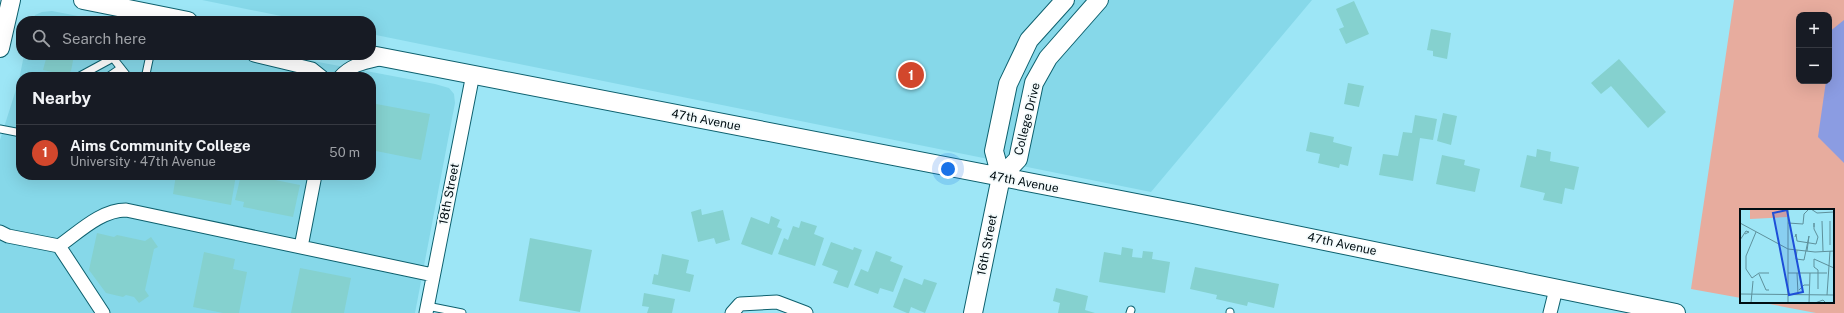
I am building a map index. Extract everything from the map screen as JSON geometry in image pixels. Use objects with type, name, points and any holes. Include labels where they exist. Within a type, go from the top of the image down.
[{"type":"main road","points":[[0,48],[11,0]]},
{"type":"main road","points":[[83,0],[152,16]]},
{"type":"main road","points":[[124,0],[140,12]]},
{"type":"main road","name":"College Drive","points":[[1001,177],[994,151],[1008,84],[1030,40],[1065,0]]},
{"type":"main road","name":"College Drive","points":[[1001,177],[1018,159],[1034,83],[1048,58],[1099,0]]},
{"type":"main road","name":"47th Avenue","points":[[378,56],[1271,230],[1676,313]]},
{"type":"main road","name":"16th Street","points":[[973,313],[1001,177]]},
{"type":"street","points":[[275,60],[312,69],[316,72]]},
{"type":"street","points":[[345,72],[353,66],[368,60]]},
{"type":"street","name":"18th Street","points":[[427,310],[473,74]]},
{"type":"street","points":[[301,247],[314,180]]},
{"type":"street","points":[[59,246],[104,215],[116,210],[126,210],[433,275]]},
{"type":"street","points":[[3,235],[59,246],[103,313]]},
{"type":"street","points":[[1550,313],[1556,289]]},
{"type":"street","points":[[736,308],[777,302],[806,313]]},
{"type":"lane","points":[[87,72],[109,60]]},
{"type":"lane","points":[[115,60],[124,72]]},
{"type":"lane","points":[[146,72],[149,60]]},
{"type":"lane","points":[[115,72],[121,68]]},
{"type":"lane","points":[[0,129],[16,132]]},
{"type":"lane","points":[[427,310],[462,313]]},
{"type":"shaded area","points":[[202,0],[1312,0],[1151,192],[376,35],[376,16],[281,16]]},
{"type":"shaded area","points":[[1734,0],[1844,0],[1844,313],[1816,313],[1764,303],[1834,303],[1834,209],[1740,209],[1740,298],[1691,289]]},
{"type":"shaded area","points":[[52,11],[78,16],[34,16],[42,12]]},
{"type":"shaded area","points":[[1844,20],[1844,163],[1818,137],[1826,84],[1832,84],[1832,30]]},
{"type":"shaded area","points":[[23,60],[308,60],[371,72],[21,72]]},
{"type":"shaded area","points":[[376,73],[449,88],[454,94],[455,103],[415,313],[0,313],[0,140],[16,89],[16,180],[376,180]]},
{"type":"building","points":[[1354,1],[1369,34],[1346,44],[1339,29],[1344,27],[1336,9]]},
{"type":"building","points":[[1431,29],[1451,33],[1447,59],[1433,56],[1433,51],[1427,50]]},
{"type":"building","points":[[1619,59],[1666,112],[1648,128],[1611,86],[1601,94],[1591,83]]},
{"type":"building","points":[[46,60],[73,60],[70,72],[52,72],[43,70]]},
{"type":"building","points":[[1348,83],[1364,86],[1359,107],[1344,104]]},
{"type":"building","points":[[376,104],[430,114],[421,160],[376,151]]},
{"type":"building","points":[[1443,113],[1457,116],[1451,145],[1437,141]]},
{"type":"building","points":[[1415,115],[1437,119],[1433,140],[1420,138],[1413,181],[1379,175],[1383,154],[1398,156],[1403,132],[1412,133]]},
{"type":"building","points":[[1310,132],[1334,137],[1333,142],[1352,147],[1348,166],[1340,164],[1339,168],[1318,163],[1320,154],[1306,151]]},
{"type":"building","points":[[1537,149],[1551,152],[1550,161],[1579,167],[1574,190],[1565,188],[1562,204],[1543,200],[1545,193],[1520,187],[1527,155],[1536,157]]},
{"type":"building","points":[[1442,155],[1465,160],[1464,165],[1480,169],[1475,192],[1436,184]]},
{"type":"building","points":[[175,180],[235,180],[231,205],[173,194]]},
{"type":"building","points":[[240,180],[275,180],[300,185],[293,217],[243,207],[244,202],[235,200]]},
{"type":"building","points":[[701,209],[702,215],[723,210],[730,240],[716,244],[714,238],[698,242],[691,212]]},
{"type":"building","points":[[771,216],[780,220],[777,227],[782,229],[772,255],[741,244],[751,217],[769,224]]},
{"type":"building","points":[[801,221],[817,226],[814,234],[824,238],[815,266],[778,254],[784,238],[788,240],[793,226],[799,228]]},
{"type":"building","points":[[97,233],[114,237],[117,235],[145,241],[151,237],[158,247],[154,249],[145,290],[149,296],[139,303],[134,297],[126,295],[123,297],[106,293],[89,270]]},
{"type":"building","points":[[530,238],[592,250],[580,312],[519,301]]},
{"type":"building","points":[[831,242],[853,250],[854,247],[862,250],[848,288],[833,283],[838,271],[822,265]]},
{"type":"building","points":[[1122,247],[1133,249],[1132,257],[1142,258],[1143,251],[1153,252],[1152,259],[1170,262],[1165,293],[1099,282],[1104,252],[1121,255]]},
{"type":"building","points":[[876,251],[892,257],[890,261],[903,266],[893,292],[880,288],[878,294],[854,285],[861,269],[868,272]]},
{"type":"building","points":[[204,252],[235,259],[233,269],[247,272],[239,313],[223,313],[193,307]]},
{"type":"building","points":[[662,254],[689,260],[686,273],[694,275],[690,292],[652,284],[654,274],[658,275]]},
{"type":"building","points":[[1195,267],[1279,284],[1274,308],[1248,302],[1247,306],[1216,299],[1217,295],[1190,289]]},
{"type":"building","points":[[300,268],[351,278],[344,313],[291,313]]},
{"type":"building","points":[[904,278],[922,285],[924,279],[937,283],[925,313],[911,307],[909,313],[907,313],[893,307]]},
{"type":"building","points":[[1056,288],[1088,296],[1085,310],[1095,313],[1058,313],[1060,303],[1053,301]]},
{"type":"building","points":[[644,293],[675,299],[672,313],[647,313],[649,307],[642,306]]},
{"type":"place","name":"Aims Community College","points":[[911,75]]}]
